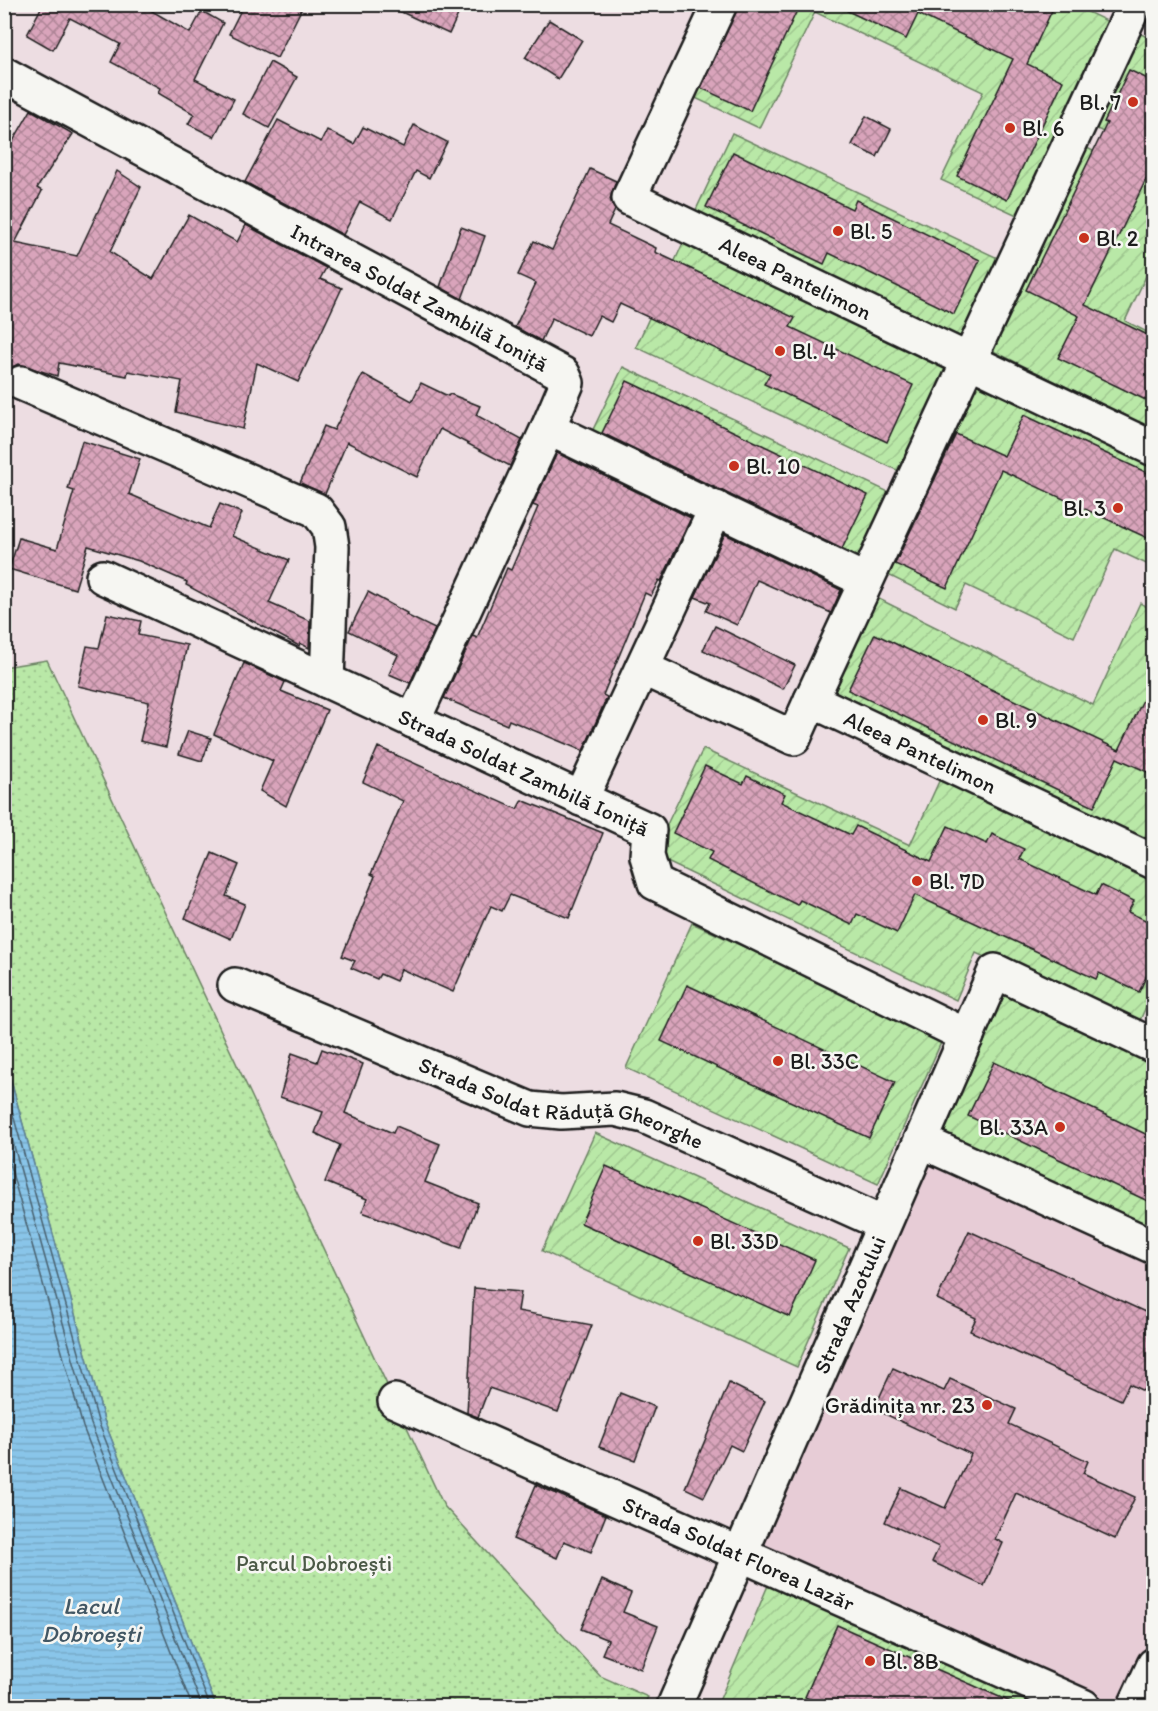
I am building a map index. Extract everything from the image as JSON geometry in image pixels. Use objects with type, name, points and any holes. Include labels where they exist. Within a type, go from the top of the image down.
[{"type":"street","name":"Aleea Pantelimon","points":[[720,4],[630,198],[1154,449]]},
{"type":"street","points":[[642,668],[794,738],[969,360],[1135,12]]},
{"type":"street","name":"Intrarea Soldat Zambilă Ioniță","points":[[4,74],[563,374],[567,383],[548,428],[413,721]]},
{"type":"street","points":[[21,383],[316,510],[328,527],[332,547],[327,681]]},
{"type":"street","points":[[548,428],[866,581]]},
{"type":"street","points":[[581,799],[716,508]]},
{"type":"street","name":"Strada Soldat Zambilă Ioniță","points":[[103,577],[649,830],[646,856],[655,883],[967,1036]]},
{"type":"street","name":"Aleea Pantelimon","points":[[811,700],[1154,862]]},
{"type":"street","points":[[967,1036],[995,971],[1154,1046]]},
{"type":"street","name":"Strada Soldat Răduță Gheorghe","points":[[235,985],[530,1109],[561,1112],[615,1109],[644,1116],[884,1224]]},
{"type":"street","name":"Strada Azotului","points":[[674,1707],[967,1036]]},
{"type":"street","points":[[921,1141],[1154,1247]]},
{"type":"street","name":"Strada Soldat Florea Lazăr","points":[[395,1401],[1083,1707]]},
{"type":"street","points":[[1135,1707],[1154,1665]]},
{"type":"shaded area","name":"Grădinița nr. 23","points":[[930,1159],[1153,1260],[1153,1641],[1124,1706],[1101,1706],[755,1550]]},
{"type":"green space","points":[[732,5],[1073,5],[1109,22],[1019,216],[941,180],[983,92],[815,12],[759,128],[689,95]]},
{"type":"green space","points":[[1137,32],[1153,40],[1153,157],[1093,127]]},
{"type":"green space","name":"Bl. 5","points":[[732,133],[1002,260],[964,340],[695,212]]},
{"type":"green space","points":[[1081,145],[1153,181],[1153,261],[1125,321],[1153,335],[1153,429],[987,348]]},
{"type":"green space","points":[[683,243],[952,371],[905,474],[636,347]]},
{"type":"green space","name":"Bl. 10","points":[[623,367],[895,495],[861,566],[589,438]]},
{"type":"green space","points":[[974,381],[1153,466],[1153,567],[1115,549],[1074,637],[966,585],[955,608],[882,572]]},
{"type":"green space","points":[[873,596],[1093,705],[1140,603],[1153,610],[1153,824],[1144,843],[828,692]]},
{"type":"green space","name":"Parcul Dobroești","points":[[47,660],[444,1506],[600,1676],[648,1697],[643,1706],[216,1706],[104,1420],[5,1059],[4,667]]},
{"type":"green space","points":[[703,749],[910,845],[941,777],[1153,875],[1153,991],[1137,1027],[976,953],[956,1000],[665,861],[661,837]]},
{"type":"green space","points":[[692,923],[943,1038],[878,1184],[626,1068]]},
{"type":"green space","points":[[1003,988],[1153,1057],[1153,1236],[938,1137]]},
{"type":"green space","points":[[595,1133],[849,1248],[797,1367],[542,1251]]},
{"type":"green space","points":[[769,1583],[1044,1706],[717,1706]]},
{"type":"water","name":"Lacul Dobroești","points":[[5,1059],[104,1420],[216,1706],[5,1706]]},
{"type":"building","points":[[43,4],[140,4],[190,33],[202,11],[223,23],[195,79],[234,99],[214,137],[188,124],[194,114],[158,93],[160,88],[111,62],[120,44],[70,18],[53,50],[27,35]]},
{"type":"building","points":[[244,4],[304,4],[277,58],[229,34]]},
{"type":"building","points":[[384,4],[463,4],[449,34]]},
{"type":"building","points":[[739,4],[800,4],[750,111],[701,88]]},
{"type":"building","name":"Bl. 6","points":[[833,4],[1055,4],[1027,64],[1063,81],[1007,200],[957,176],[1013,59],[918,14],[906,39]]},
{"type":"building","points":[[549,20],[582,40],[558,79],[525,58]]},
{"type":"building","points":[[270,62],[297,77],[269,128],[243,114]]},
{"type":"building","name":"Bl. 2","points":[[1129,70],[1154,82],[1154,163],[1085,305],[1154,338],[1154,404],[1058,358],[1079,316],[1026,290],[1107,123],[1104,122]]},
{"type":"building","points":[[31,110],[73,134],[37,188],[42,191],[15,243],[77,256],[117,171],[141,187],[110,252],[153,279],[189,215],[237,242],[246,225],[326,268],[320,279],[342,288],[298,382],[257,363],[243,429],[176,412],[182,381],[128,371],[127,376],[59,363],[57,376],[19,364],[4,370],[4,157]]},
{"type":"building","points":[[866,116],[891,129],[877,157],[852,145]]},
{"type":"building","points":[[278,120],[321,142],[327,130],[354,144],[363,127],[403,147],[414,125],[447,142],[429,178],[416,171],[392,219],[360,202],[343,235],[245,182]]},
{"type":"building","name":"Bl. 5","points":[[733,152],[852,209],[856,200],[980,260],[954,314],[829,253],[824,264],[706,207]]},
{"type":"building","points":[[590,169],[616,181],[610,199],[615,210],[608,225],[656,248],[655,252],[795,318],[790,327],[913,385],[887,442],[764,384],[770,374],[620,304],[611,322],[599,316],[589,336],[552,318],[541,341],[515,327],[536,283],[518,275],[534,241],[552,250]]},
{"type":"building","points":[[461,227],[485,236],[462,299],[440,287]]},
{"type":"building","points":[[363,374],[412,401],[421,383],[448,396],[450,394],[480,406],[476,415],[522,440],[510,466],[440,429],[417,477],[347,442],[325,494],[300,483],[324,426],[334,430]]},
{"type":"building","name":"Bl. 10","points":[[627,381],[868,495],[842,549],[602,433]]},
{"type":"building","name":"Bl. 3","points":[[1024,415],[1154,476],[1154,541],[1001,470],[947,588],[895,564],[956,434],[1004,456]]},
{"type":"building","points":[[82,441],[140,459],[129,494],[209,528],[220,504],[242,513],[232,536],[289,560],[269,603],[310,621],[309,648],[300,643],[299,646],[186,585],[187,582],[139,561],[88,546],[75,589],[9,569],[19,538],[57,549],[74,491],[68,489]]},
{"type":"building","points":[[557,453],[691,518],[661,581],[659,580],[651,596],[645,593],[603,695],[607,697],[583,751],[509,720],[507,725],[444,698],[473,636],[477,638],[507,568],[511,570],[538,507],[533,505]]},
{"type":"building","points":[[725,534],[841,590],[831,613],[757,580],[737,625],[706,611],[710,603],[695,597]]},
{"type":"building","points":[[368,592],[435,629],[410,683],[389,674],[398,655],[349,631]]},
{"type":"building","points":[[107,614],[141,621],[138,635],[187,645],[166,747],[140,741],[149,702],[78,686],[87,646],[99,648]]},
{"type":"building","points":[[715,626],[795,665],[783,689],[703,650]]},
{"type":"building","name":"Bl. 9","points":[[875,634],[1119,750],[1154,677],[1154,775],[1117,758],[1094,807],[848,690]]},
{"type":"building","points":[[244,663],[285,682],[281,691],[327,710],[286,806],[260,791],[273,761],[214,734]]},
{"type":"building","points":[[188,731],[211,738],[202,761],[179,754]]},
{"type":"building","points":[[378,747],[517,809],[522,800],[603,833],[569,918],[510,895],[502,911],[491,906],[453,992],[401,969],[396,981],[380,974],[377,979],[351,968],[355,961],[342,956],[375,876],[371,874],[403,801],[363,782]]},
{"type":"building","name":"Bl. 7D","points":[[705,766],[743,784],[747,776],[785,794],[781,802],[851,835],[856,826],[931,862],[948,826],[987,844],[992,834],[1024,849],[1019,859],[1096,895],[1101,885],[1134,901],[1128,912],[1154,924],[1154,960],[1139,992],[1099,973],[1096,979],[915,895],[897,933],[857,914],[852,925],[800,900],[797,905],[708,860],[712,852],[673,833]]},
{"type":"building","points":[[212,853],[239,865],[226,896],[245,904],[231,939],[185,918]]},
{"type":"building","name":"Bl. 33C","points":[[687,985],[895,1082],[869,1138],[661,1041]]},
{"type":"building","points":[[322,1049],[363,1064],[345,1113],[393,1133],[396,1126],[440,1144],[425,1182],[478,1203],[461,1248],[362,1212],[367,1199],[325,1182],[340,1145],[315,1133],[323,1112],[280,1097],[292,1053],[317,1062]]},
{"type":"building","name":"Bl. 33A","points":[[994,1062],[1154,1138],[1154,1204],[968,1116]]},
{"type":"building","name":"Bl. 33D","points":[[606,1166],[815,1260],[790,1317],[581,1223]]},
{"type":"building","points":[[969,1231],[1154,1316],[1154,1396],[1129,1384],[1121,1400],[970,1331],[976,1318],[937,1299]]},
{"type":"building","points":[[474,1288],[521,1292],[518,1311],[592,1325],[558,1412],[489,1388],[478,1417],[467,1413]]},
{"type":"building","points":[[893,1368],[944,1391],[950,1379],[1016,1409],[1009,1424],[1088,1461],[1083,1473],[1135,1497],[1115,1539],[1016,1493],[995,1539],[1003,1543],[984,1586],[932,1562],[939,1547],[885,1522],[901,1488],[945,1508],[971,1454],[874,1409]]},
{"type":"building","points":[[729,1383],[765,1401],[742,1451],[730,1445],[704,1497],[685,1488]]},
{"type":"building","points":[[620,1393],[655,1407],[635,1460],[599,1447]]},
{"type":"building","points":[[536,1485],[606,1515],[591,1552],[564,1541],[557,1558],[513,1539]]},
{"type":"building","points":[[602,1580],[631,1593],[623,1612],[658,1626],[641,1669],[602,1654],[608,1640],[581,1629]]},
{"type":"building","name":"Bl. 8B","points":[[837,1625],[1022,1707],[826,1707],[805,1697]]},
{"type":"place","name":"Bl. 7","points":[[1133,102]]},
{"type":"place","name":"Bl. 6","points":[[1010,128]]},
{"type":"place","name":"Bl. 5","points":[[838,231]]},
{"type":"place","name":"Bl. 2","points":[[1084,238]]},
{"type":"place","name":"Bl. 4","points":[[780,351]]},
{"type":"place","name":"Bl. 10","points":[[734,466]]},
{"type":"place","name":"Bl. 3","points":[[1118,508]]},
{"type":"place","name":"Bl. 9","points":[[983,720]]},
{"type":"place","name":"Bl. 7D","points":[[917,881]]},
{"type":"place","name":"Bl. 33C","points":[[778,1061]]},
{"type":"place","name":"Bl. 33A","points":[[1060,1127]]},
{"type":"place","name":"Bl. 33D","points":[[698,1241]]},
{"type":"place","name":"Grădinița nr. 23","points":[[987,1405]]},
{"type":"place","name":"Bl. 8B","points":[[870,1661]]}]
